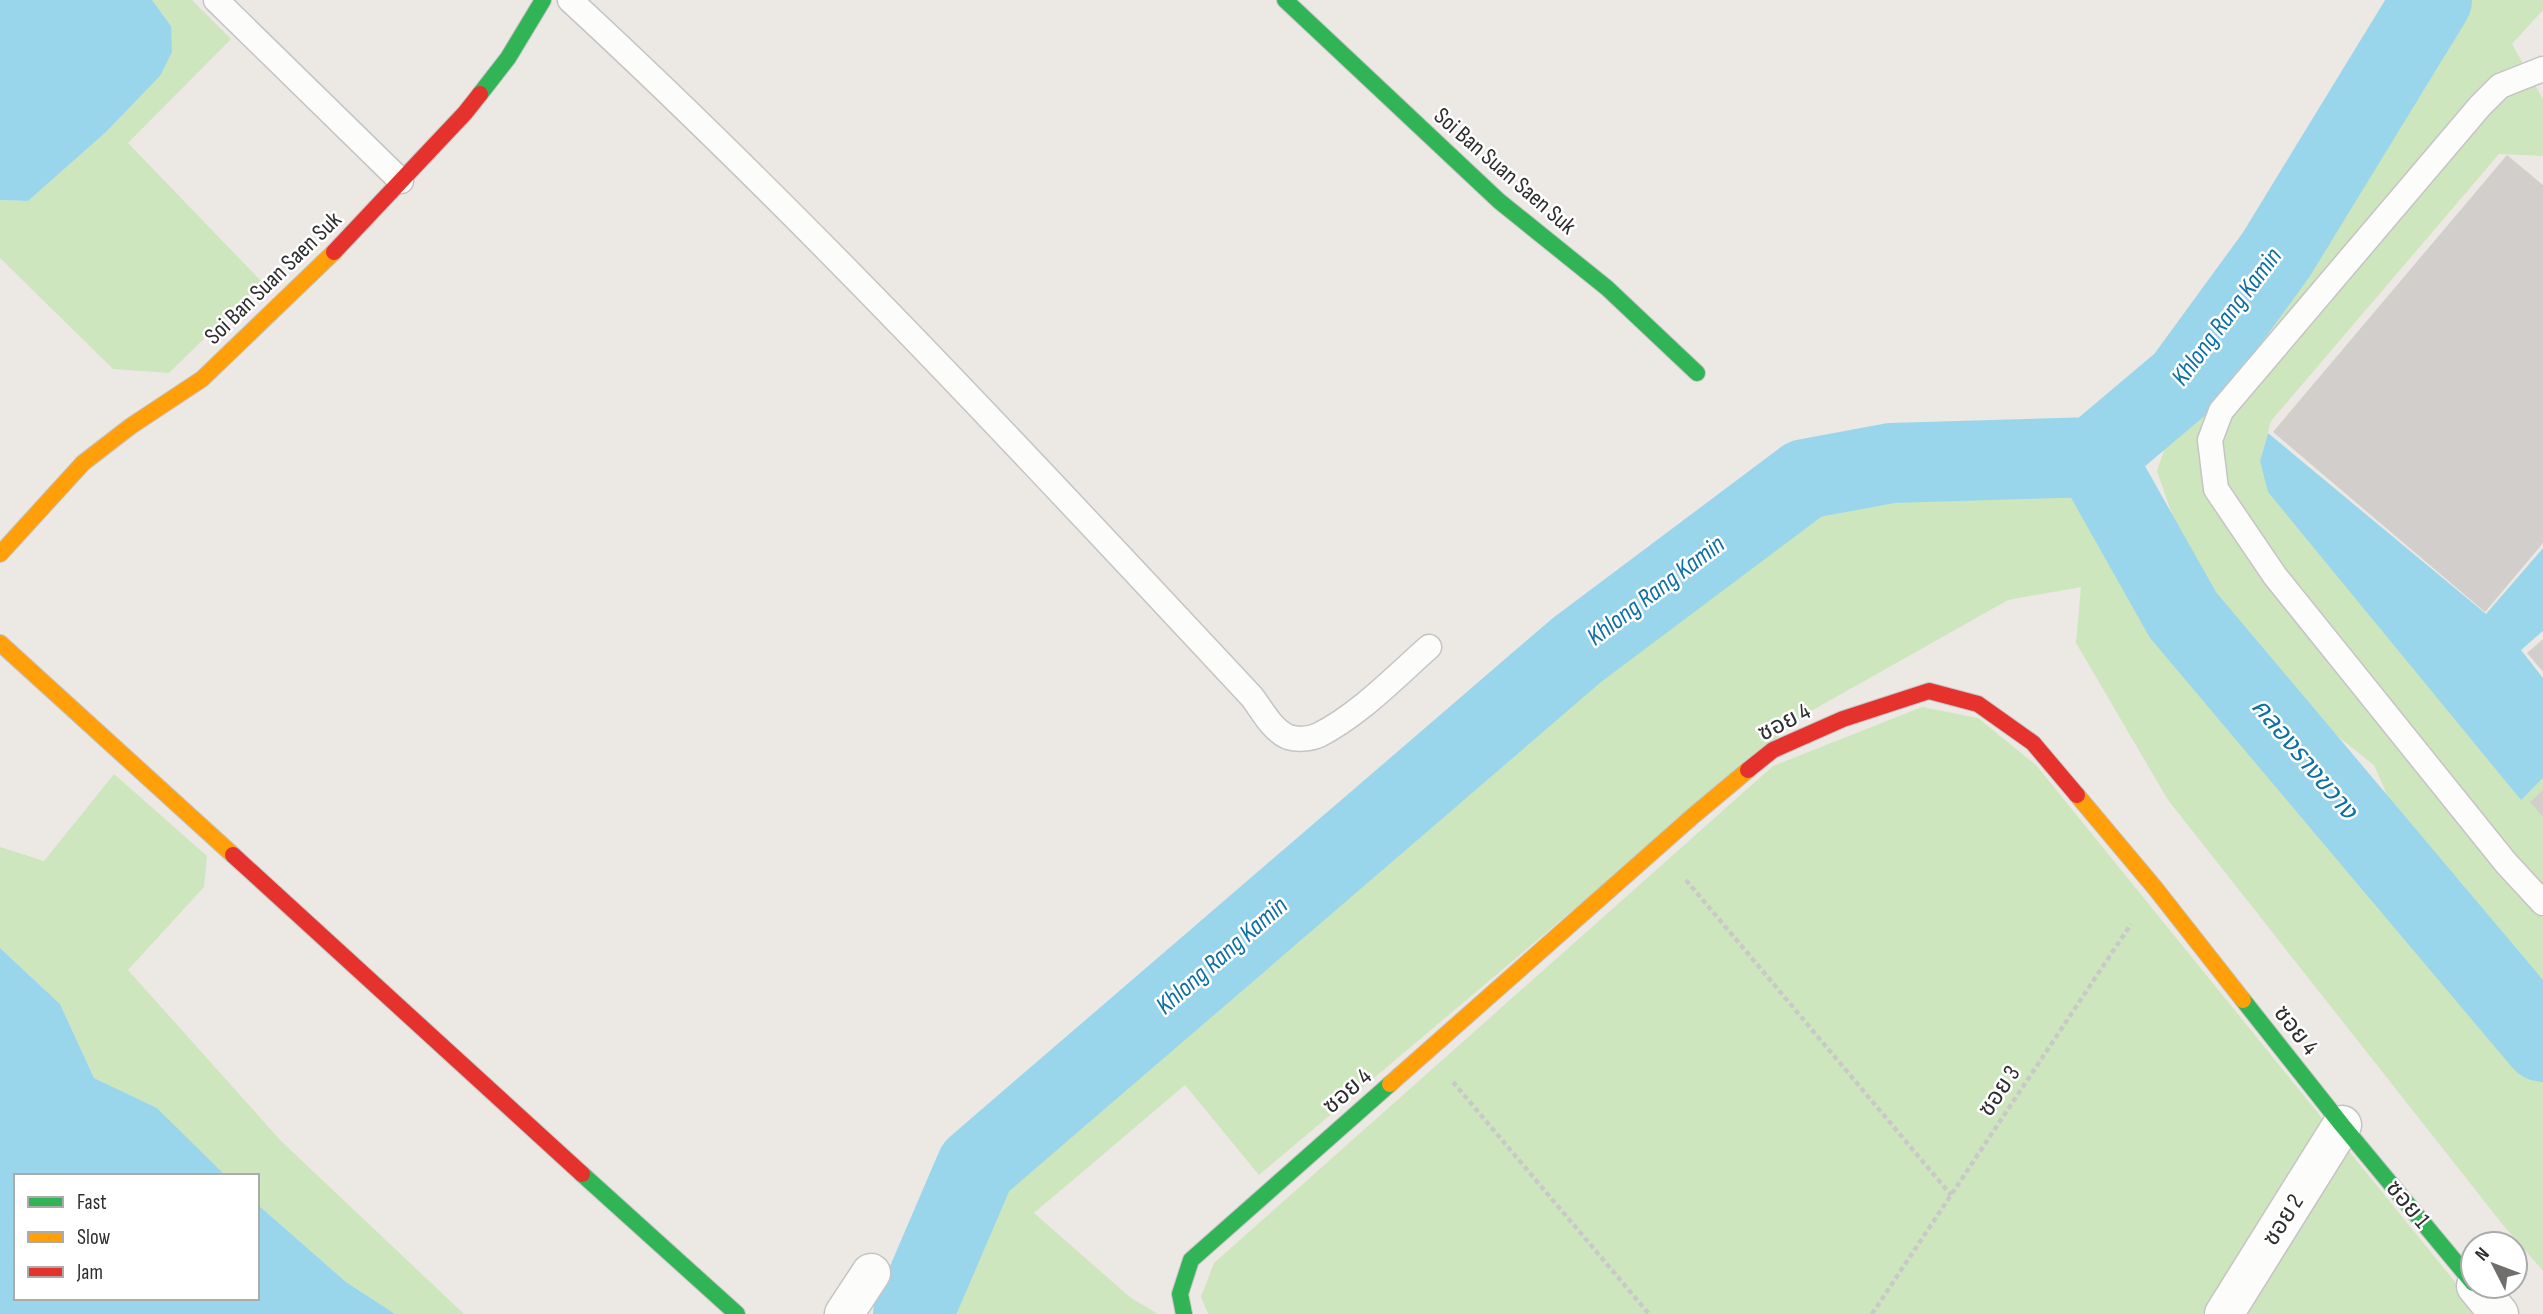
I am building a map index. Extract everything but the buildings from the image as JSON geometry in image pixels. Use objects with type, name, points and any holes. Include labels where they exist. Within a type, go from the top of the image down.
[{"type":"street","name":"Soi Ban Suan Saen Suk","points":[[0,554],[83,463],[131,426],[202,379],[316,271],[465,113],[508,58],[543,0]]},
{"type":"street","name":"Soi Ban Suan Saen Suk","points":[[1285,0],[1499,201],[1607,288],[1697,373]]},
{"type":"street","points":[[0,643],[737,1314]]},
{"type":"street","name":"ซอย 4","points":[[1184,1314],[1180,1294],[1191,1260],[1658,846],[1773,750],[1843,719],[1929,691],[1978,704],[2033,743],[2155,888],[2342,1125]]},
{"type":"street","name":"ซอย 1","points":[[2342,1125],[2459,1266]]},
{"type":"street","name":"ซอย 2","points":[[2224,1314],[2342,1125]]},
{"type":"street","points":[[844,1314],[871,1273]]},
{"type":"street","name":"ซอย 1","points":[[2487,1300],[2499,1314]]},
{"type":"lane","points":[[216,0],[401,181]]},
{"type":"lane","points":[[570,0],[646,70],[876,296],[1243,687],[1281,732],[1302,739],[1318,736],[1351,714],[1429,647]]},
{"type":"lane","points":[[2543,69],[2500,86],[2480,106],[2221,411],[2210,440],[2216,489],[2275,576],[2505,863],[2543,903]]},
{"type":"path","points":[[1658,846],[1951,1195]]},
{"type":"path","name":"ซอย 3","points":[[1872,1314],[2155,888]]},
{"type":"path","points":[[1427,1051],[1649,1314]]},
{"type":"green space","points":[[152,0],[192,0],[231,39],[128,143],[262,282],[169,373],[113,369],[0,258],[0,200],[28,201],[106,132],[160,76],[171,26]]},
{"type":"green space","points":[[2451,0],[2543,0],[2543,10],[2512,44],[2543,99],[2543,156],[2499,154],[2271,421],[2260,461],[2520,799],[2543,778],[2543,986],[2460,881],[2405,836],[2374,765],[2242,661],[2205,609],[2157,471],[2177,413],[2330,212],[2431,22]]},
{"type":"green space","points":[[1982,472],[2068,482],[2127,546],[2543,1070],[2543,1271],[2529,1255],[2529,1230],[2507,1230],[2503,1225],[2168,800],[2076,643],[2081,587],[2008,600],[1804,715],[1259,1175],[1185,1085],[1034,1213],[1131,1298],[1158,1314],[940,1314],[993,1178],[1101,1072],[1553,691],[1811,500]]},
{"type":"green space","points":[[1922,707],[1978,718],[2036,765],[2459,1287],[2459,1300],[2470,1300],[2481,1314],[1208,1314],[1201,1297],[1214,1263],[1773,766]]},
{"type":"green space","points":[[114,774],[207,856],[204,887],[128,970],[281,1141],[464,1314],[395,1314],[346,1282],[259,1206],[259,1174],[224,1174],[157,1108],[94,1078],[60,1004],[0,948],[0,847],[44,861]]},
{"type":"water","points":[[0,0],[152,0],[171,26],[172,52],[160,76],[106,132],[28,201],[0,200]]},
{"type":"water","points":[[2268,433],[2486,614],[2543,548],[2543,631],[2521,650],[2543,678],[2543,778],[2521,800],[2268,492],[2260,461]]},
{"type":"water","points":[[0,948],[60,1004],[94,1078],[157,1108],[224,1174],[14,1174],[14,1300],[259,1300],[259,1206],[346,1282],[395,1314],[0,1314]]},
{"type":"waterway","name":"Khlong Rang Kamin","points":[[913,1314],[976,1167],[1577,650],[1805,479],[1891,463],[2094,457],[2184,381],[2276,255],[2432,0]]},
{"type":"waterway","name":"คลองรางขวาง","points":[[2094,457],[2183,615],[2543,1042]]},
{"type":"traffic: fast","points":[[480,94],[508,58],[543,0]]},
{"type":"traffic: fast","points":[[1285,0],[1499,201],[1607,288],[1697,373]]},
{"type":"traffic: fast","points":[[2243,1000],[2459,1266]]},
{"type":"traffic: fast","points":[[1184,1314],[1180,1294],[1191,1260],[1390,1084]]},
{"type":"traffic: fast","points":[[582,1174],[737,1314]]},
{"type":"traffic: slow","points":[[0,554],[83,463],[131,426],[202,379],[334,252]]},
{"type":"traffic: slow","points":[[0,643],[233,855]]},
{"type":"traffic: slow","points":[[1390,1084],[1748,770]]},
{"type":"traffic: slow","points":[[2077,795],[2243,1000]]},
{"type":"traffic: jam","points":[[334,252],[480,94]]},
{"type":"traffic: jam","points":[[1748,770],[1773,750],[1843,719],[1929,691],[1978,704],[2033,743],[2077,795]]},
{"type":"traffic: jam","points":[[233,855],[582,1174]]}]
